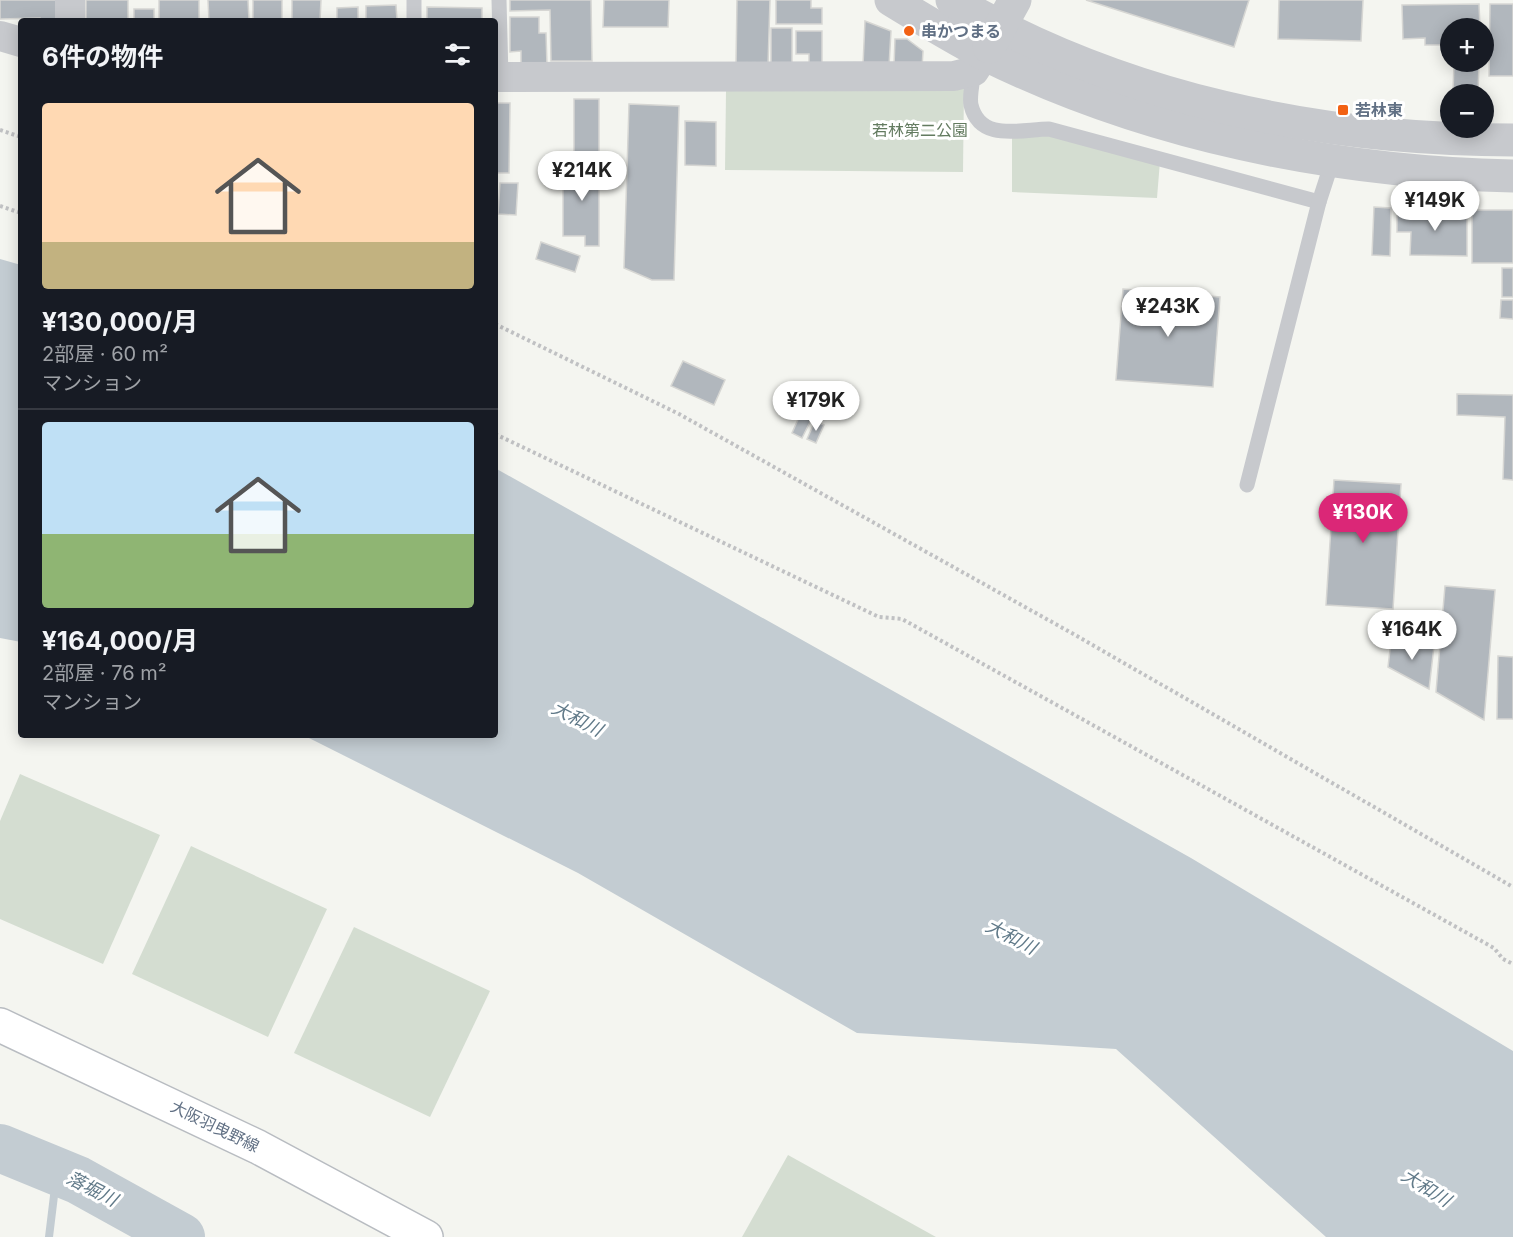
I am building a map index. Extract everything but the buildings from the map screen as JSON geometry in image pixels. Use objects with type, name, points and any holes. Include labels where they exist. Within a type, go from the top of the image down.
[{"type":"main road","name":"大阪羽曳野線","points":[[0,1025],[258,1147],[426,1237]]},
{"type":"street","points":[[70,0],[70,18]]},
{"type":"street","points":[[891,0],[993,38],[1088,65],[1174,95],[1273,120],[1341,131],[1459,140],[1513,140]]},
{"type":"street","points":[[952,0],[1034,77],[1116,108],[1228,141],[1333,159],[1446,175],[1513,176]]},
{"type":"street","points":[[0,36],[18,41]]},
{"type":"street","points":[[498,77],[954,76],[993,38]]},
{"type":"lane","points":[[414,0],[414,18]]},
{"type":"lane","points":[[498,77],[499,0]]},
{"type":"lane","points":[[993,38],[971,104],[978,118],[992,131],[1012,133],[1031,129],[1049,129],[1319,202]]},
{"type":"lane","points":[[1247,485],[1319,202],[1333,159]]},
{"type":"path","points":[[0,130],[18,136]]},
{"type":"path","points":[[0,206],[18,212]]},
{"type":"path","points":[[498,325],[679,414],[1077,636],[1513,887]]},
{"type":"path","points":[[498,435],[879,617],[902,619],[1494,948],[1503,959],[1513,964]]},
{"type":"green space","name":"若林第二公園","points":[[964,86],[963,172],[725,170],[726,91]]},
{"type":"green space","points":[[1031,129],[1160,161],[1157,198],[1012,192],[1012,133]]},
{"type":"green space","points":[[20,774],[160,835],[103,964],[0,919],[0,821]]},
{"type":"green space","points":[[191,846],[327,909],[268,1037],[132,974]]},
{"type":"green space","points":[[354,927],[490,991],[430,1117],[294,1053]]},
{"type":"green space","points":[[788,1155],[936,1237],[742,1237]]},
{"type":"water","points":[[0,259],[18,264],[18,641],[0,638]]},
{"type":"water","name":"大和川","points":[[498,470],[1191,858],[1513,1051],[1513,1237],[1326,1237],[1116,1049],[857,1033],[578,873],[309,738],[498,738]]},
{"type":"waterway","name":"落堀川","points":[[0,1148],[78,1180],[181,1237]]},
{"type":"waterway","points":[[49,1237],[57,1171]]},
{"type":"place","name":"串かつまる","points":[[909,31]]},
{"type":"place","name":"若林東","points":[[1343,110]]}]
